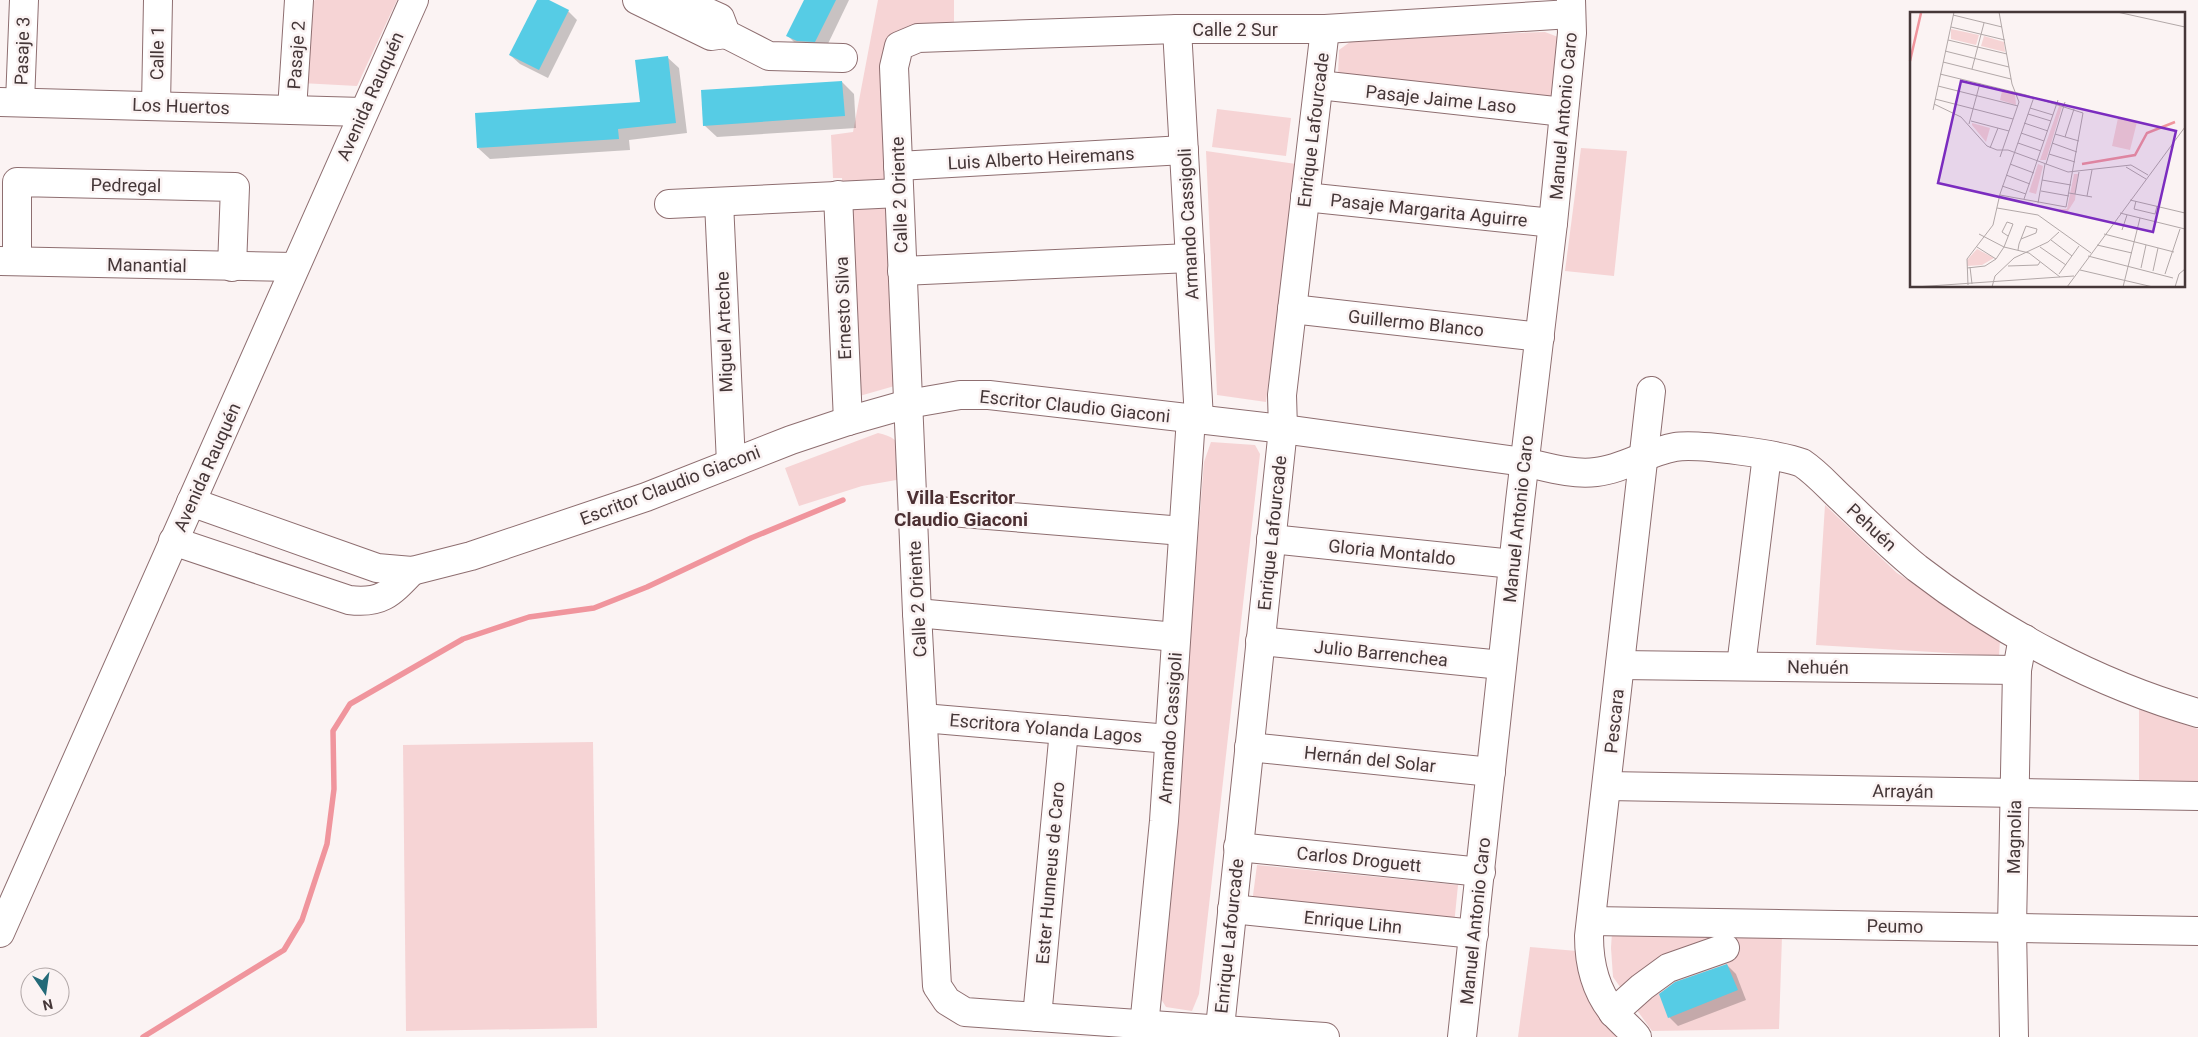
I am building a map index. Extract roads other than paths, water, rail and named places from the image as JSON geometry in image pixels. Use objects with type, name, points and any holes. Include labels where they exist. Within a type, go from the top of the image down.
[{"type":"street","name":"Pasaje 3","points":[[10,102],[24,0]]},
{"type":"street","name":"Calle 1","points":[[156,105],[158,0]]},
{"type":"street","name":"Pasaje 2","points":[[292,110],[299,0]]},
{"type":"street","name":"Avenida Rauquén","points":[[0,933],[414,0]]},
{"type":"street","points":[[638,0],[711,36],[726,34],[769,56],[843,58]]},
{"type":"street","points":[[680,0],[720,18],[726,34]]},
{"type":"street","name":"Calle 2 Sur","points":[[899,46],[918,38],[1177,29],[1325,29],[1571,7]]},
{"type":"street","name":"Manuel Antonio Caro","points":[[1462,1037],[1524,462],[1553,223],[1572,33],[1571,7]]},
{"type":"street","name":"Armando Cassigoli","points":[[1144,1030],[1164,821],[1183,531],[1195,419],[1190,258],[1177,29]]},
{"type":"street","name":"Enrique Lafourcade","points":[[1219,1033],[1283,429],[1282,395],[1325,29]]},
{"type":"street","name":"Calle 2 Oriente","points":[[899,46],[894,67],[902,271],[917,613],[937,986],[947,1001],[965,1012],[1037,1017]]},
{"type":"street","name":"Pasaje Jaime Laso","points":[[1318,85],[1564,112]]},
{"type":"street","name":"Los Huertos","points":[[10,102],[363,112]]},
{"type":"street","name":"Luis Alberto Heiremans","points":[[898,166],[1184,150]]},
{"type":"street","name":"Pedregal","points":[[9,261],[17,182],[235,187],[232,267]]},
{"type":"street","points":[[669,204],[899,193]]},
{"type":"street","name":"Ernesto Silva","points":[[838,195],[848,421]]},
{"type":"street","name":"Pasaje Margarita Aguirre","points":[[1306,197],[1553,223]]},
{"type":"street","name":"Miguel Arteche","points":[[719,202],[730,463]]},
{"type":"street","points":[[902,271],[1190,258]]},
{"type":"street","name":"Manantial","points":[[9,261],[294,267]]},
{"type":"street","name":"Guillermo Blanco","points":[[1292,309],[1540,337]]},
{"type":"street","name":"Pescara","points":[[1637,1037],[1614,1013],[1599,991],[1589,950],[1651,391]]},
{"type":"street","name":"Escritor Claudio Giaconi","points":[[191,502],[377,568],[412,571],[471,556],[646,497],[730,463],[848,421],[908,404],[960,395],[989,395],[1283,429],[1524,462]]},
{"type":"street","name":"Pehuén","points":[[1524,462],[1560,470],[1594,473],[1613,470],[1665,450],[1687,446],[1792,459],[1810,469],[1917,568],[1972,607],[2056,656],[2122,687],[2198,713]]},
{"type":"street","points":[[1741,666],[1767,455]]},
{"type":"street","points":[[913,508],[1183,531]]},
{"type":"street","name":"Gloria Montaldo","points":[[1271,539],[1513,564]]},
{"type":"street","name":"Escritor Claudio Giaconi","points":[[174,542],[349,600],[368,602],[384,597],[412,571]]},
{"type":"street","points":[[917,613],[1176,637]]},
{"type":"street","name":"Magnolia","points":[[2014,1037],[2012,928],[2017,670],[2021,648],[2025,639]]},
{"type":"street","name":"Julio Barrenchea","points":[[1260,641],[1502,665]]},
{"type":"street","name":"Nehuén","points":[[1620,664],[2017,670]]},
{"type":"street","name":"Escritora Yolanda Lagos","points":[[923,718],[1169,739]]},
{"type":"street","name":"Ester Hunneus de Caro","points":[[1037,1017],[1064,730]]},
{"type":"street","name":"Hernán del Solar","points":[[1249,747],[1491,772]]},
{"type":"street","name":"Arrayán","points":[[1607,786],[2198,796]]},
{"type":"street","name":"Carlos Droguett","points":[[1238,847],[1480,872]]},
{"type":"street","name":"Enrique Lihn","points":[[1232,909],[1474,934]]},
{"type":"street","name":"Peumo","points":[[1592,921],[2198,931]]},
{"type":"street","points":[[1614,1013],[1642,987],[1668,968],[1725,948]]},
{"type":"street","points":[[1037,1017],[1144,1030],[1325,1037]]},
{"type":"waterway","points":[[143,1037],[284,950],[302,920],[327,844],[334,789],[333,731],[350,704],[463,639],[529,617],[594,608],[647,587],[751,538],[843,500]]},
{"type":"district","name":"Villa Escritor Claudio Giaconi","points":[[961,508]]}]
